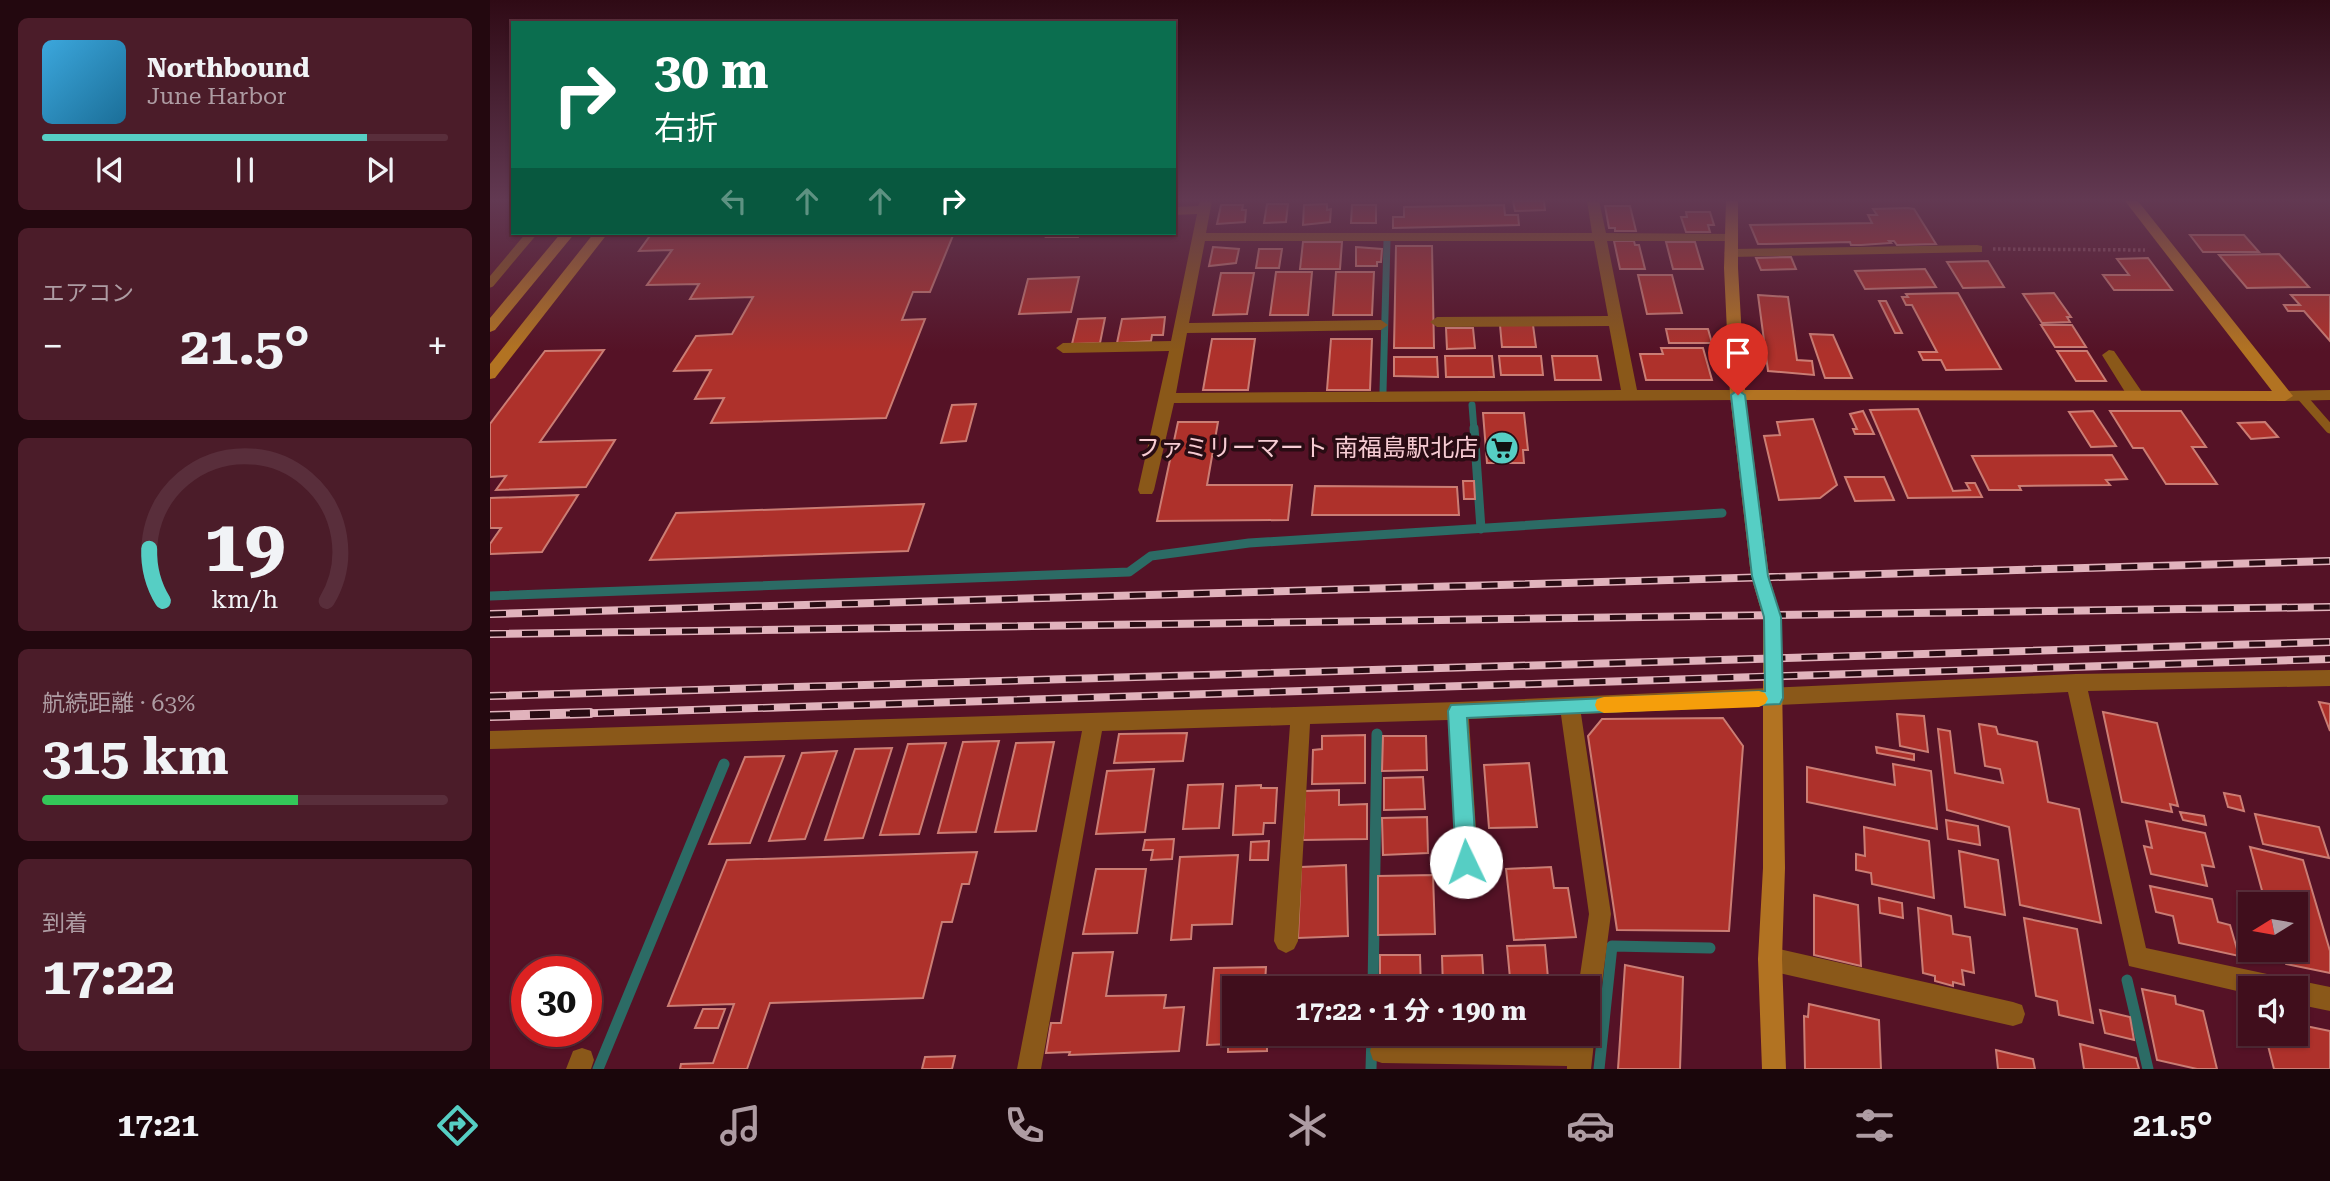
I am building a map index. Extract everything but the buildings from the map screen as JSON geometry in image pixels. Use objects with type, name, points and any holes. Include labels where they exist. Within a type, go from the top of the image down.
[{"type":"street","points":[[490,327],[553,251]]},
{"type":"street","points":[[490,374],[587,251]]},
{"type":"street","points":[[1146,489],[1197,251]]},
{"type":"street","points":[[1603,251],[1630,396]]},
{"type":"street","points":[[1774,1069],[1770,959],[1774,868],[1772,617],[1760,576],[1738,395],[1731,253],[1861,251]]},
{"type":"street","points":[[2172,251],[2293,396]]},
{"type":"street","points":[[1437,322],[1616,321]]},
{"type":"street","points":[[1182,328],[1381,325]]},
{"type":"street","points":[[1063,348],[1178,346]]},
{"type":"street","points":[[2109,355],[2136,396]]},
{"type":"street","points":[[1167,398],[2330,395]]},
{"type":"street","points":[[490,740],[1458,711],[2076,683],[2330,678]]},
{"type":"street","points":[[2076,683],[2137,958],[2238,980]]},
{"type":"street","points":[[1570,706],[1600,914],[1591,976]]},
{"type":"street","points":[[1458,711],[1466,862]]},
{"type":"street","points":[[1286,941],[1301,715]]},
{"type":"street","points":[[1029,1069],[1094,721]]},
{"type":"street","points":[[1770,959],[2013,1014]]},
{"type":"street","points":[[2308,994],[2330,999]]},
{"type":"street","points":[[1382,1051],[1581,1053]]},
{"type":"lane","points":[[490,283],[517,251]]},
{"type":"lane","points":[[2293,396],[2330,429]]},
{"type":"waterway","points":[[1383,392],[1387,251]]},
{"type":"waterway","points":[[1472,405],[1474,430]]},
{"type":"waterway","points":[[1474,428],[1481,528]]},
{"type":"waterway","points":[[1481,528],[1722,513]]},
{"type":"waterway","points":[[490,596],[1129,572],[1151,556],[1249,543],[1481,528]]},
{"type":"waterway","points":[[1373,976],[1377,734]]},
{"type":"waterway","points":[[598,1069],[724,764]]},
{"type":"waterway","points":[[1599,1069],[1612,946],[1710,948]]},
{"type":"waterway","points":[[2127,980],[2148,1069]]},
{"type":"waterway","points":[[1371,1069],[1372,1046]]},
{"type":"railway","points":[[490,614],[2330,561]]},
{"type":"railway","points":[[490,634],[2330,607]]},
{"type":"railway","points":[[490,696],[2330,642]]},
{"type":"railway","points":[[534,715],[2330,659]]},
{"type":"railway","points":[[490,716],[590,713]]},
{"type":"slow traffic","points":[[1604,705],[1759,699]]},
{"type":"place","name":"ファミリーマート 南福島駅北店","points":[[1502,448]]},
{"type":"route","points":[[1466,862],[1458,711],[1774,698],[1772,617],[1760,576],[1738,395]]}]
